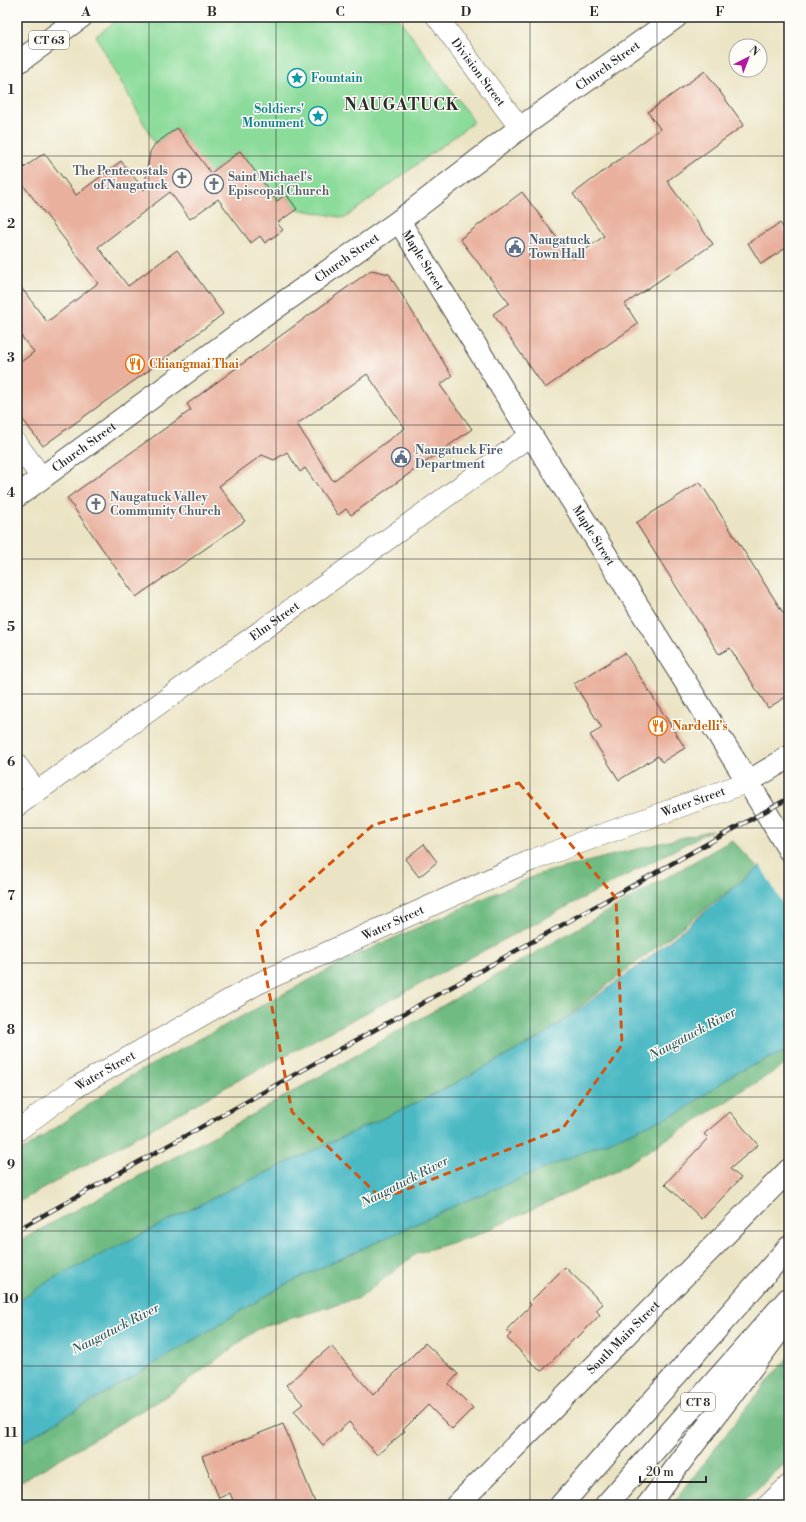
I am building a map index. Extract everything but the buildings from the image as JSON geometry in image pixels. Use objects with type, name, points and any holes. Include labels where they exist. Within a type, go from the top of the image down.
[{"type":"main road","name":"CT 63","points":[[17,63],[81,17]]},
{"type":"main road","name":"Church Street","points":[[17,496],[240,333],[399,221],[520,128],[676,17]]},
{"type":"main road","name":"Maple Street","points":[[399,221],[789,850]]},
{"type":"main road","name":"Water Street","points":[[748,782],[789,757]]},
{"type":"main road","name":"South Main Street","points":[[457,1505],[789,1170]]},
{"type":"main road","name":"CT 8","points":[[561,1505],[789,1247]]},
{"type":"main road","name":"CT 8","points":[[606,1505],[789,1298]]},
{"type":"main road","points":[[648,1505],[789,1318]]},
{"type":"main road","points":[[554,1505],[587,1475]]},
{"type":"street","name":"Division Street","points":[[437,17],[520,128]]},
{"type":"street","name":"Elm Street","points":[[17,806],[531,435]]},
{"type":"street","points":[[17,444],[42,478]]},
{"type":"street","points":[[17,766],[37,792]]},
{"type":"street","name":"Water Street","points":[[17,1131],[73,1090],[257,984],[532,860],[748,782]]},
{"type":"street","points":[[768,1505],[789,1485]]},
{"type":"highlighted area","points":[[519,783],[616,898],[622,1045],[563,1128],[382,1199],[292,1112],[257,929],[373,825]]},
{"type":"green space","points":[[121,17],[398,17],[474,122],[345,218],[297,209],[286,194],[277,201],[240,151],[209,174],[177,128],[155,144],[96,36]]},
{"type":"green space","points":[[712,830],[246,1076],[17,1203],[17,1154],[129,1077],[356,955],[539,874]]},
{"type":"green space","points":[[732,840],[758,868],[541,1037],[433,1095],[231,1189],[49,1281],[17,1303],[17,1242],[245,1119]]},
{"type":"green space","points":[[789,1050],[789,1062],[616,1171],[477,1235],[417,1253],[359,1298],[259,1328],[173,1392],[17,1484],[17,1445],[284,1285],[461,1203],[682,1111],[735,1073]]},
{"type":"green space","points":[[789,1356],[789,1460],[739,1505],[672,1505],[743,1412]]},
{"type":"water","name":"Naugatuck River","points":[[789,851],[789,1050],[735,1073],[682,1111],[461,1203],[284,1285],[17,1445],[17,1303],[49,1281],[231,1189],[433,1095],[541,1037],[641,964],[758,868]]},
{"type":"pier","points":[[789,849],[789,915],[760,865]]},
{"type":"railway","points":[[17,1230],[789,798]]},
{"type":"place","name":"Fountain","points":[[297,78]]},
{"type":"place","name":"Soldiers' Monument","points":[[318,116]]},
{"type":"place","name":"The Pentecostals of Naugatuck","points":[[182,178]]},
{"type":"place","name":"Saint Michael's Episcopal Church","points":[[214,184]]},
{"type":"place","name":"Naugatuck Town Hall","points":[[515,247]]},
{"type":"place","name":"Chiangmai Thai","points":[[135,364]]},
{"type":"place","name":"Naugatuck Fire Department","points":[[401,457]]},
{"type":"place","name":"Naugatuck Valley Community Church","points":[[96,504]]},
{"type":"place","name":"Nardelli's","points":[[658,726]]},
{"type":"district","name":"NAUGATUCK","points":[[402,104]]}]
